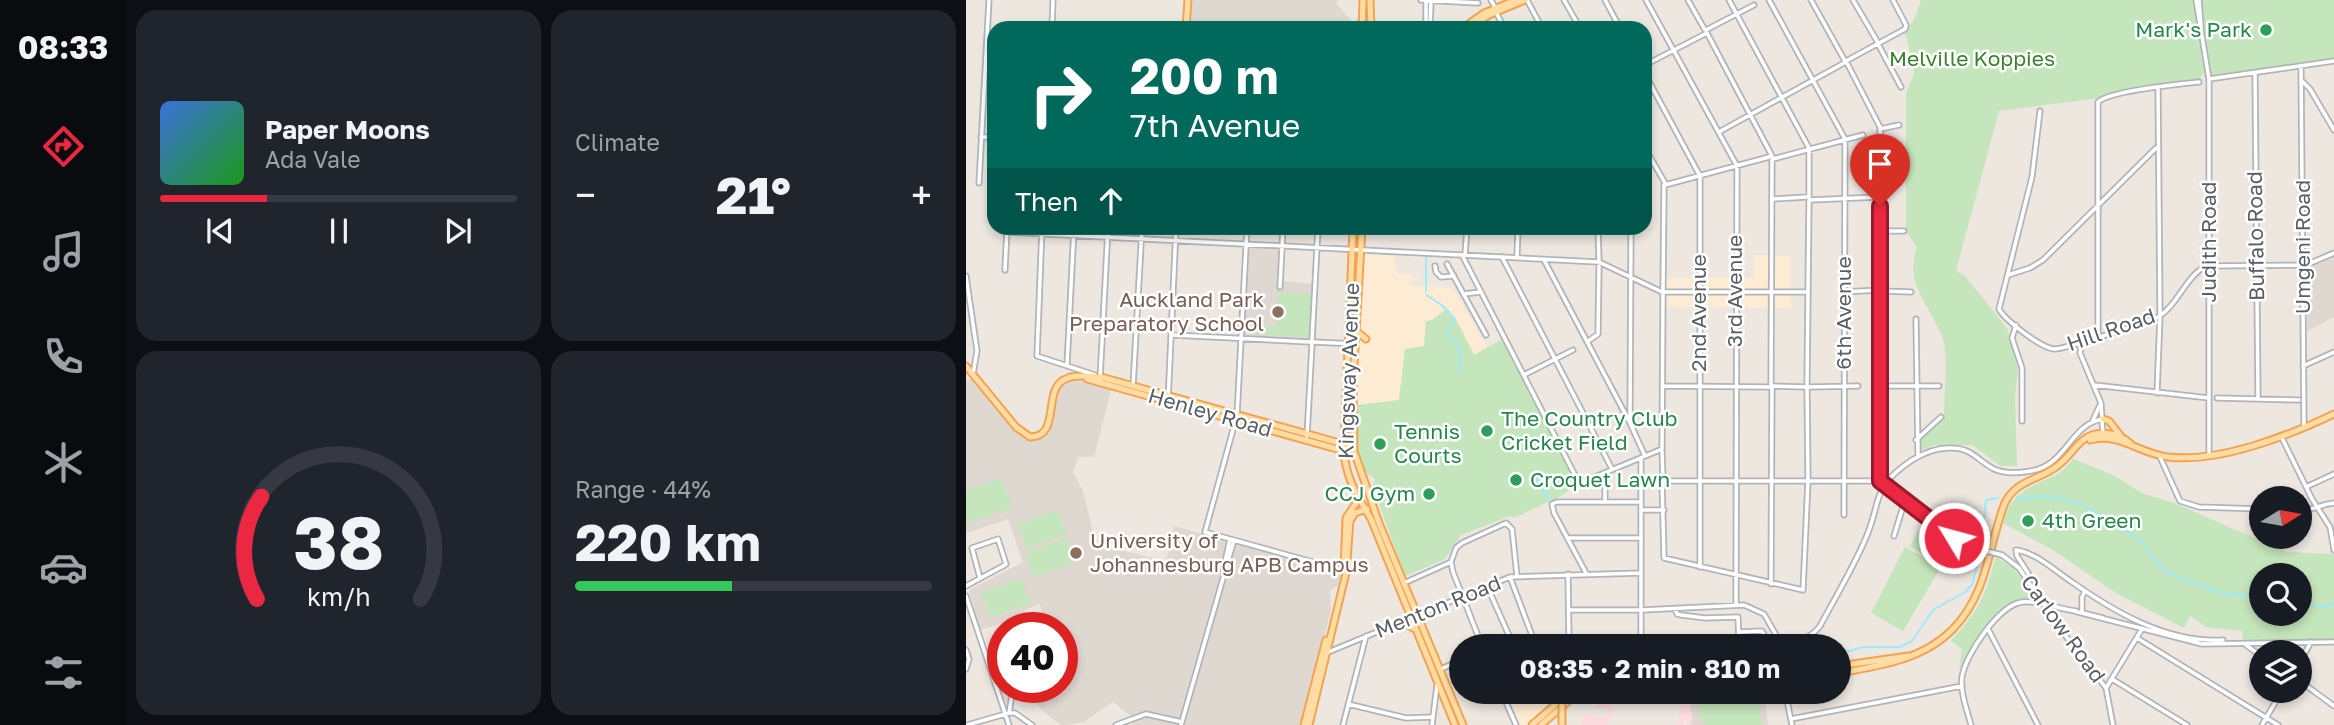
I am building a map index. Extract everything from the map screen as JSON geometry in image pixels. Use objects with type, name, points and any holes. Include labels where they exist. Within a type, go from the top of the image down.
[{"type":"main road","points":[[1186,21],[1188,0]]},
{"type":"main road","points":[[1362,21],[1363,0]]},
{"type":"main road","points":[[1370,0],[1371,21]]},
{"type":"main road","points":[[1480,21],[1516,0]]},
{"type":"main road","points":[[1473,21],[1525,0]]},
{"type":"main road","name":"Kingsway Avenue","points":[[1354,235],[1357,250],[1356,331],[1352,344],[1354,448],[1414,617]]},
{"type":"main road","name":"Kingsway Avenue","points":[[1360,235],[1357,250],[1344,448],[1347,472],[1357,496],[1372,520],[1414,617]]},
{"type":"main road","points":[[1356,331],[1366,339]]},
{"type":"main road","points":[[966,366],[973,374]]},
{"type":"main road","name":"Henley Road","points":[[973,374],[1020,431],[1033,437],[1041,435],[1047,428],[1053,397],[1059,384],[1070,377],[1082,377],[1099,379],[1344,448],[1354,448]]},
{"type":"main road","points":[[2103,436],[2160,456],[2180,458],[2209,455],[2282,438],[2334,414]]},
{"type":"main road","points":[[2103,419],[2109,421],[2131,444]]},
{"type":"main road","points":[[1851,671],[1912,656],[1948,634],[1972,605],[1984,578],[2000,516],[2009,496],[2025,482],[2058,467],[2089,437],[2122,437]]},
{"type":"main road","points":[[1345,571],[1346,516],[1356,503],[1357,496]]},
{"type":"main road","points":[[1309,725],[1345,571],[1350,521],[1355,513],[1373,505]]},
{"type":"main road","points":[[1414,617],[1415,629],[1455,725]]},
{"type":"main road","points":[[1414,617],[1463,725]]},
{"type":"main road","points":[[1399,624],[1415,629]]},
{"type":"main road","points":[[1304,725],[1325,653]]},
{"type":"main road","points":[[1851,664],[1912,656]]},
{"type":"main road","points":[[1532,725],[1556,704]]},
{"type":"main road","points":[[1562,704],[1562,725]]},
{"type":"main road","points":[[1541,725],[1565,704]]},
{"type":"street","points":[[988,21],[989,0]]},
{"type":"street","points":[[1052,21],[1053,0]]},
{"type":"street","points":[[1421,0],[1478,3]]},
{"type":"street","points":[[1491,0],[1501,21]]},
{"type":"street","points":[[1525,0],[1538,21]]},
{"type":"street","points":[[1564,0],[1576,21]]},
{"type":"street","points":[[1605,0],[1616,21]]},
{"type":"street","name":"3rd Avenue","points":[[1646,0],[1737,166],[1736,604]]},
{"type":"street","points":[[1688,0],[1750,114],[1772,166],[1771,584]]},
{"type":"street","points":[[1652,161],[1665,184],[1662,450],[1664,558],[1803,590],[1808,481],[1809,148],[1729,0]]},
{"type":"street","points":[[1569,610],[1642,611],[1736,604],[1750,606],[1764,614],[1782,644],[1788,644],[1816,632],[1864,543],[1882,482],[1880,129],[1811,0]]},
{"type":"street","points":[[1853,0],[1901,87]]},
{"type":"street","points":[[1719,132],[1906,27],[1893,0]]},
{"type":"street","name":"Judith Road","points":[[2197,0],[2209,79],[2209,455]]},
{"type":"street","points":[[1428,21],[1429,1]]},
{"type":"street","name":"6th Avenue","points":[[1771,1],[1845,139],[1844,515]]},
{"type":"street","points":[[1652,61],[1754,5]]},
{"type":"street","points":[[979,183],[987,39]]},
{"type":"street","points":[[2209,79],[2334,61]]},
{"type":"street","name":"Umgeni Road","points":[[2301,66],[2304,428]]},
{"type":"street","name":"Buffalo Road","points":[[2255,73],[2258,399]]},
{"type":"street","points":[[2098,336],[2099,100],[2199,82]]},
{"type":"street","points":[[2302,82],[2308,86],[2334,130]]},
{"type":"street","name":"2nd Avenue","points":[[1652,87],[1700,176],[1700,567]]},
{"type":"street","points":[[2157,393],[2160,316],[2158,88]]},
{"type":"street","points":[[2008,275],[2032,177],[2040,111]]},
{"type":"street","points":[[1880,129],[1899,125]]},
{"type":"street","points":[[1665,184],[1863,135]]},
{"type":"street","points":[[981,137],[987,137]]},
{"type":"street","points":[[2008,275],[2030,268],[2043,260],[2157,147]]},
{"type":"street","points":[[1773,198],[1879,198]]},
{"type":"street","points":[[1881,231],[1903,231]]},
{"type":"street","points":[[1005,270],[1007,235]]},
{"type":"street","name":"Henley Road","points":[[1042,235],[1037,356],[1099,379]]},
{"type":"street","points":[[1058,235],[1590,262],[1663,292],[1808,292]]},
{"type":"street","points":[[1099,379],[1107,235]]},
{"type":"street","points":[[1133,389],[1141,235]]},
{"type":"street","points":[[1168,399],[1175,235]]},
{"type":"street","points":[[1247,235],[1237,418],[1205,532],[1345,571]]},
{"type":"street","points":[[1280,287],[1283,235]]},
{"type":"street","points":[[1307,437],[1318,235]]},
{"type":"street","points":[[1466,235],[1464,255],[1480,292],[1580,482],[1662,450]]},
{"type":"street","points":[[1517,257],[1518,235]]},
{"type":"street","points":[[1587,342],[1598,334],[1598,235]]},
{"type":"street","points":[[1630,423],[1631,235]]},
{"type":"street","points":[[1067,366],[1074,236]]},
{"type":"street","points":[[2208,265],[2303,265],[2334,253]]},
{"type":"street","points":[[1502,257],[1613,470]]},
{"type":"street","points":[[1544,260],[1630,423],[1643,457],[1641,634]]},
{"type":"street","points":[[1447,264],[1486,335]]},
{"type":"street","name":"Hill Road","points":[[2008,275],[2000,305],[2002,314],[2047,348],[2069,347],[2160,316],[2194,275],[2208,265]]},
{"type":"street","points":[[1435,266],[1441,277],[1454,276]]},
{"type":"street","points":[[966,276],[977,351],[973,374]]},
{"type":"street","points":[[1464,294],[1480,292]]},
{"type":"street","points":[[1843,292],[1911,292]]},
{"type":"street","points":[[1916,318],[1918,456]]},
{"type":"street","points":[[2016,325],[2012,336],[2022,368],[2022,421]]},
{"type":"street","points":[[1172,335],[1352,344]]},
{"type":"street","points":[[2082,342],[2080,353],[2101,403],[2103,436]]},
{"type":"street","points":[[2069,347],[2080,353]]},
{"type":"street","points":[[1524,375],[1573,350]]},
{"type":"street","points":[[2303,366],[2334,352]]},
{"type":"street","points":[[2094,385],[2208,398]]},
{"type":"street","points":[[1663,386],[1858,386]]},
{"type":"street","points":[[1880,386],[1939,386]]},
{"type":"street","points":[[2217,398],[2298,400]]},
{"type":"street","points":[[2093,421],[2101,403]]},
{"type":"street","points":[[1916,440],[1941,417]]},
{"type":"street","points":[[1664,480],[1882,482],[1918,456],[1937,449],[1959,448],[1971,451],[1997,470],[2032,471],[2057,459],[2079,432],[2093,421],[2103,419]]},
{"type":"street","points":[[2282,438],[2306,486]]},
{"type":"street","points":[[2160,456],[2174,493],[2180,501],[2199,508],[2249,509]]},
{"type":"street","points":[[1605,473],[1605,502]]},
{"type":"street","points":[[2308,486],[2334,474]]},
{"type":"street","name":"Carlow Road","points":[[1882,482],[1947,534],[1975,548],[2002,555],[2019,568],[2106,688],[2113,725]]},
{"type":"street","points":[[2312,498],[2330,527],[2334,550]]},
{"type":"street","points":[[1894,536],[1905,500]]},
{"type":"street","points":[[1586,573],[1554,513],[1552,504],[1641,502]]},
{"type":"street","points":[[2312,509],[2334,503]]},
{"type":"street","points":[[1642,510],[1664,509]]},
{"type":"street","points":[[1477,634],[1451,562],[1456,548],[1462,542],[1503,524],[1509,524],[1512,529],[1517,576]]},
{"type":"street","points":[[1567,538],[1641,538]]},
{"type":"street","points":[[966,586],[980,579],[1006,564],[998,539],[972,548],[980,579]]},
{"type":"street","points":[[1116,725],[1148,714],[1181,724],[1232,539]]},
{"type":"street","points":[[2028,573],[2016,550],[2035,556],[2085,591],[2143,625],[2204,641],[2223,640]]},
{"type":"street","points":[[1404,583],[1451,562]]},
{"type":"street","points":[[1568,573],[1569,634]]},
{"type":"street","name":"Menton Road","points":[[1325,653],[1510,577],[1568,573],[1641,573]]},
{"type":"street","points":[[1510,577],[1531,634]]},
{"type":"street","points":[[1488,586],[1508,634]]},
{"type":"street","points":[[2082,614],[2082,597],[2085,591]]},
{"type":"street","points":[[966,596],[1009,725]]},
{"type":"street","points":[[1970,725],[1962,686],[1965,667],[1987,629],[2014,604],[2043,604],[2203,644],[2249,644]]},
{"type":"street","points":[[1675,610],[1677,614],[1704,618],[1737,616],[1740,619],[1739,632],[1762,631],[1764,634]]},
{"type":"street","points":[[1987,629],[2038,725]]},
{"type":"street","points":[[2106,688],[2142,629]]},
{"type":"street","points":[[1343,725],[1366,636]]},
{"type":"street","points":[[2137,638],[2278,725]]},
{"type":"street","points":[[2312,642],[2334,644]]},
{"type":"street","points":[[2244,644],[2249,648]]},
{"type":"street","points":[[966,650],[969,659],[966,669]]},
{"type":"street","points":[[1439,670],[1449,665]]},
{"type":"street","points":[[2112,679],[2187,725]]},
{"type":"street","points":[[1432,725],[1438,683]]},
{"type":"street","points":[[1791,719],[1962,686]]},
{"type":"street","points":[[2312,690],[2334,706]]},
{"type":"street","points":[[1434,706],[1441,702],[1447,706]]},
{"type":"street","points":[[1007,713],[1009,703]]},
{"type":"street","points":[[2262,725],[2275,703]]},
{"type":"street","points":[[1348,704],[1406,718],[1433,717]]},
{"type":"street","points":[[1507,704],[1516,725]]},
{"type":"street","points":[[1788,704],[1792,725]]},
{"type":"street","points":[[967,725],[1007,713],[1018,715],[1032,725]]},
{"type":"street","points":[[984,719],[986,725]]},
{"type":"shaded area","points":[[1191,0],[1339,0],[1336,3],[1352,21],[1190,21]]},
{"type":"shaded area","name":"Auckland Park Preparatory School","points":[[1246,244],[1282,246],[1280,281],[1315,284],[1310,342],[1242,338]]},
{"type":"shaded area","points":[[1365,254],[1394,256],[1398,274],[1411,273],[1411,277],[1417,277],[1417,281],[1410,281],[1410,285],[1452,288],[1487,347],[1474,355],[1456,319],[1447,308],[1426,321],[1424,346],[1405,349],[1399,400],[1358,405],[1356,390],[1362,257]]},
{"type":"shaded area","points":[[1754,255],[1790,256],[1791,308],[1665,307],[1665,278],[1754,278]]},
{"type":"shaded area","points":[[2334,256],[2334,317],[2307,331],[2307,269]]},
{"type":"shaded area","name":"University of Johannesburg APB Campus","points":[[973,378],[1022,435],[1031,438],[1039,438],[1050,431],[1058,392],[1066,382],[1082,381],[1111,390],[1094,457],[1078,457],[1073,472],[1083,491],[1096,544],[1166,561],[1174,526],[1342,573],[1339,585],[1330,590],[1331,611],[1300,725],[1131,725],[1131,716],[1113,702],[1084,722],[1066,725],[1061,725],[1044,712],[1036,703],[1078,703],[1078,612],[1042,612],[1040,604],[1024,612],[987,612],[987,628],[980,630],[969,590],[1023,562],[1008,519],[966,533],[966,380]]},
{"type":"shaded area","points":[[1509,704],[1548,704],[1548,707],[1526,725],[1517,725]]},
{"type":"shaded area","points":[[1595,704],[1613,704],[1608,725],[1580,725],[1586,714],[1607,717],[1608,710],[1594,708]]},
{"type":"shaded area","points":[[1681,704],[1690,704],[1691,725],[1686,725],[1687,721],[1684,720],[1683,725],[1678,725]]},
{"type":"shaded area","points":[[1690,704],[1766,704],[1768,725],[1691,725]]},
{"type":"green space","name":"Melville Koppies","points":[[1921,0],[2193,0],[2201,52],[2195,0],[2334,0],[2334,60],[2205,78],[2203,72],[2200,79],[2100,98],[1999,111],[1956,271],[1964,275],[2007,328],[2018,369],[2015,396],[2017,466],[2001,466],[1972,445],[1934,445],[1921,450],[1919,441],[1944,416],[1946,365],[1943,339],[1916,284],[1914,261],[1917,248],[1906,230],[1906,93],[1914,74],[1906,35],[1902,32],[1912,22]]},
{"type":"green space","points":[[1279,292],[1313,294],[1310,337],[1248,334],[1248,326],[1276,327],[1276,332]]},
{"type":"green space","points":[[1447,309],[1456,319],[1474,355],[1504,338],[1580,482],[1559,497],[1514,518],[1510,516],[1461,535],[1445,559],[1405,576],[1372,485],[1375,480],[1366,473],[1358,452],[1358,405],[1399,400],[1405,349],[1424,346],[1426,321],[1432,320]]},
{"type":"green space","points":[[2073,459],[2111,474],[2142,493],[2174,503],[2249,536],[2249,550],[2334,554],[2334,642],[2243,642],[2242,631],[2206,627],[2190,616],[2184,628],[2116,593],[2053,550],[2003,523],[2016,497],[2065,468]]},
{"type":"green space","points":[[1002,478],[1012,508],[966,523],[966,490]]},
{"type":"green space","points":[[1058,510],[1066,534],[1026,549],[1018,524]]},
{"type":"green space","points":[[1918,531],[1948,547],[1939,562],[1910,547]]},
{"type":"green space","points":[[1066,538],[1075,563],[1034,577],[1026,553]]},
{"type":"green space","points":[[1905,547],[1941,567],[1903,631],[1871,613]]},
{"type":"green space","points":[[1996,557],[2014,568],[2035,598],[2014,601],[1997,613],[1982,631],[1959,670],[1962,649],[1951,641],[1980,602]]},
{"type":"green space","points":[[1022,578],[1030,603],[1006,612],[988,612],[981,593]]},
{"type":"green space","points":[[1699,704],[1759,704],[1762,725],[1705,725],[1699,713]]},
{"type":"waterway","points":[[1426,258],[1426,291]]},
{"type":"waterway","points":[[1427,295],[1444,307],[1454,319],[1447,336],[1458,345],[1462,373]]},
{"type":"waterway","points":[[1533,473],[1549,500]]},
{"type":"waterway","points":[[2018,498],[2050,496],[2081,504],[2138,538],[2165,571],[2219,592],[2249,596]]},
{"type":"waterway","points":[[1982,538],[1986,500],[1998,498]]},
{"type":"waterway","points":[[1851,650],[1863,647],[1900,647],[1912,641],[1933,610],[1965,592],[1972,585],[1980,554]]},
{"type":"waterway","points":[[2312,605],[2324,607],[2334,603]]},
{"type":"place","name":"Mark's Park","points":[[2266,30]]},
{"type":"place","name":"Auckland Park Preparatory School","points":[[1278,312]]},
{"type":"place","name":"The Country Club Cricket Field","points":[[1487,431]]},
{"type":"place","name":"Tennis Courts","points":[[1380,444]]},
{"type":"place","name":"Croquet Lawn","points":[[1516,480]]},
{"type":"place","name":"CCJ Gym","points":[[1429,494]]},
{"type":"place","name":"4th Green","points":[[2028,521]]},
{"type":"place","name":"University of Johannesburg APB Campus","points":[[1076,553]]},
{"type":"route","points":[[1880,206],[1880,481],[1954,538]]}]
